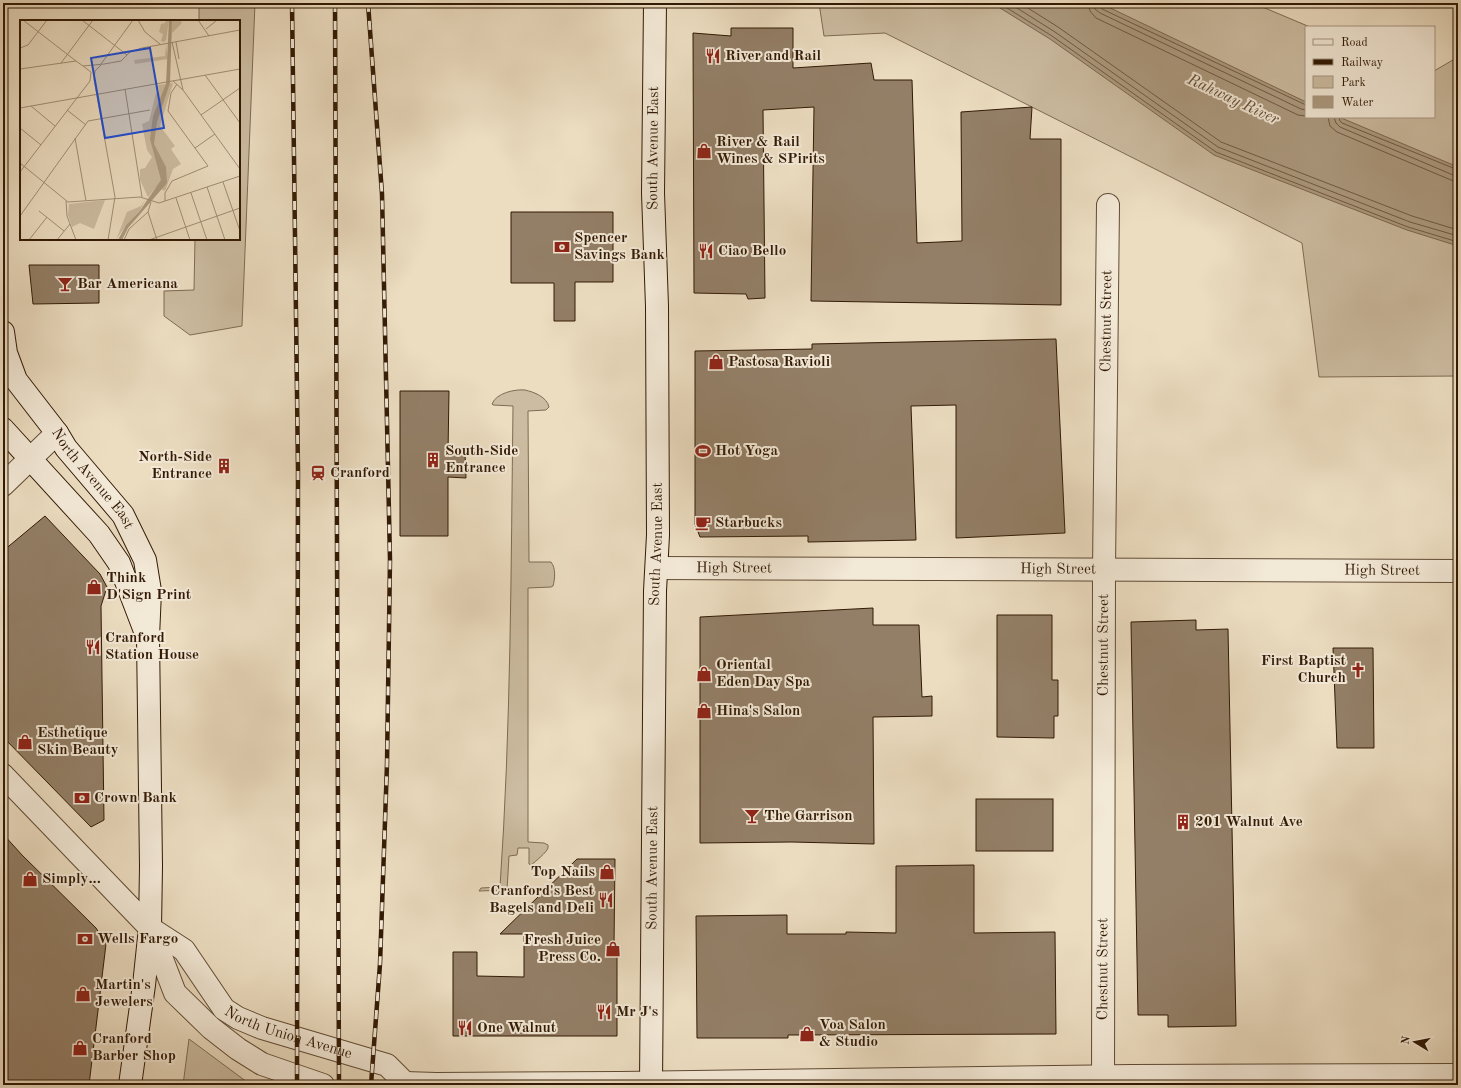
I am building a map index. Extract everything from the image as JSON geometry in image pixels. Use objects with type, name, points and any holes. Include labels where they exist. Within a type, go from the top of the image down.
[{"type":"street","name":"South Avenue East","points":[[651,1084],[655,610],[657,568],[657,306],[653,193],[655,3]]},
{"type":"street","name":"Chestnut Street","points":[[1102,1081],[1104,570],[1108,205]]},
{"type":"street","name":"North Avenue East","points":[[3,332],[6,353],[16,380],[62,440],[124,515],[146,560],[150,591],[148,637],[151,866],[150,928],[144,985],[130,1085]]},
{"type":"street","name":"North Avenue East","points":[[3,429],[99,534],[120,563],[148,637]]},
{"type":"street","points":[[3,485],[30,459],[62,440]]},
{"type":"street","name":"High Street","points":[[657,568],[1458,571]]},
{"type":"street","name":"North Union Avenue","points":[[3,775],[150,928],[184,950],[224,1009],[238,1018],[262,1028],[387,1065],[404,1084]]},
{"type":"street","name":"North Union Avenue","points":[[150,928],[175,993],[211,1028],[238,1049],[262,1064],[323,1085]]},
{"type":"street","points":[[404,1084],[1102,1081],[1458,1075]]},
{"type":"green space","points":[[199,3],[255,3],[242,326],[190,335],[164,316],[164,291],[194,290],[195,240],[240,240],[240,20],[199,20]]},
{"type":"green space","points":[[819,3],[1253,3],[1308,26],[1305,26],[1305,118],[1435,118],[1435,70],[1458,57],[1458,376],[1319,377],[1302,243],[885,33],[824,36]]},
{"type":"green space","points":[[525,390],[546,400],[549,407],[546,410],[528,411],[529,562],[551,562],[554,567],[555,574],[553,586],[528,588],[528,842],[544,843],[548,845],[548,848],[531,865],[529,864],[529,848],[518,848],[517,855],[509,856],[507,890],[479,891],[481,888],[500,887],[504,827],[508,707],[513,406],[492,404],[497,397],[506,392]]},
{"type":"green space","points":[[189,1039],[247,1082],[247,1085],[183,1085]]},
{"type":"water","name":"Rahway River","points":[[992,3],[1100,3],[1305,102],[1305,118],[1341,118],[1458,167],[1458,246],[1407,230],[1214,155],[1050,39]]},
{"type":"building","points":[[731,28],[793,28],[793,68],[871,63],[874,80],[912,80],[917,243],[962,241],[961,112],[1032,107],[1030,139],[1061,139],[1061,305],[811,301],[814,107],[763,110],[765,298],[748,299],[746,294],[694,293],[693,33],[731,36]]},
{"type":"building","name":"Spencer Savings Bank","points":[[511,212],[613,212],[613,282],[575,282],[575,321],[554,321],[554,283],[511,283]]},
{"type":"building","name":"Bar Americana","points":[[29,265],[99,265],[99,303],[33,304]]},
{"type":"building","points":[[1056,339],[1065,533],[956,538],[956,405],[911,406],[916,540],[808,542],[808,536],[700,537],[695,524],[695,351],[812,349],[812,344]]},
{"type":"building","name":"South-Side Entrance","points":[[400,391],[449,391],[448,453],[465,453],[466,478],[448,477],[448,536],[400,536]]},
{"type":"building","points":[[45,516],[100,574],[107,587],[101,606],[104,820],[91,827],[3,737],[3,551]]},
{"type":"building","points":[[873,608],[873,625],[919,625],[922,697],[932,696],[932,716],[873,717],[874,844],[792,842],[700,843],[700,617]]},
{"type":"building","points":[[997,615],[1052,615],[1052,680],[1058,680],[1058,716],[1054,716],[1054,738],[997,737]]},
{"type":"building","name":"201 Walnut Ave","points":[[1196,620],[1196,630],[1228,629],[1236,1026],[1168,1027],[1168,1015],[1138,1015],[1131,622]]},
{"type":"building","name":"First Baptist Church","points":[[1333,648],[1373,648],[1374,748],[1337,748]]},
{"type":"building","points":[[976,799],[1053,799],[1053,851],[976,851]]},
{"type":"building","points":[[3,834],[22,855],[96,928],[106,944],[89,1085],[3,1085]]},
{"type":"building","points":[[577,859],[615,859],[614,945],[617,945],[617,1036],[453,1036],[453,952],[477,952],[477,976],[524,977],[524,934],[500,934]]},
{"type":"building","points":[[974,865],[974,933],[1055,932],[1056,1034],[788,1035],[788,1038],[697,1038],[696,916],[787,915],[787,934],[846,934],[846,932],[896,933],[896,866]]},
{"type":"railway","points":[[292,3],[298,470],[297,1085]]},
{"type":"railway","points":[[335,3],[339,1085]]},
{"type":"railway","points":[[368,3],[382,194],[390,560],[387,764],[380,964],[371,1085]]},
{"type":"place","name":"River and Rail","points":[[713,56]]},
{"type":"place","name":"River & Rail Wines & SPirits","points":[[704,151]]},
{"type":"place","name":"Spencer Savings Bank","points":[[562,247]]},
{"type":"place","name":"Ciao Bello","points":[[706,251]]},
{"type":"place","name":"Bar Americana","points":[[65,284]]},
{"type":"place","name":"Pastosa Ravioli","points":[[716,362]]},
{"type":"place","name":"Hot Yoga","points":[[703,451]]},
{"type":"place","name":"South-Side Entrance","points":[[433,460]]},
{"type":"place","name":"North-Side Entrance","points":[[224,466]]},
{"type":"place","name":"Cranford","points":[[318,473]]},
{"type":"place","name":"Starbucks","points":[[703,523]]},
{"type":"place","name":"Think D'Sign Print","points":[[94,587]]},
{"type":"place","name":"Cranford Station House","points":[[93,647]]},
{"type":"place","name":"First Baptist Church","points":[[1358,670]]},
{"type":"place","name":"Oriental Eden Day Spa","points":[[704,674]]},
{"type":"place","name":"Hina's Salon","points":[[704,711]]},
{"type":"place","name":"Esthetique Skin Beauty","points":[[25,742]]},
{"type":"place","name":"Crown Bank","points":[[82,798]]},
{"type":"place","name":"The Garrison","points":[[752,816]]},
{"type":"place","name":"201 Walnut Ave","points":[[1183,822]]},
{"type":"place","name":"Top Nails","points":[[607,872]]},
{"type":"place","name":"Simply...","points":[[30,879]]},
{"type":"place","name":"Cranford's Best Bagels and Deli","points":[[606,900]]},
{"type":"place","name":"Wells Fargo","points":[[85,939]]},
{"type":"place","name":"Fresh Juice Press Co.","points":[[613,949]]},
{"type":"place","name":"Martin's Jewelers","points":[[83,994]]},
{"type":"place","name":"Mr J's","points":[[604,1012]]},
{"type":"place","name":"One Walnut","points":[[465,1028]]},
{"type":"place","name":"Voa Salon & Studio","points":[[807,1034]]},
{"type":"place","name":"Cranford Barber Shop","points":[[80,1048]]}]
